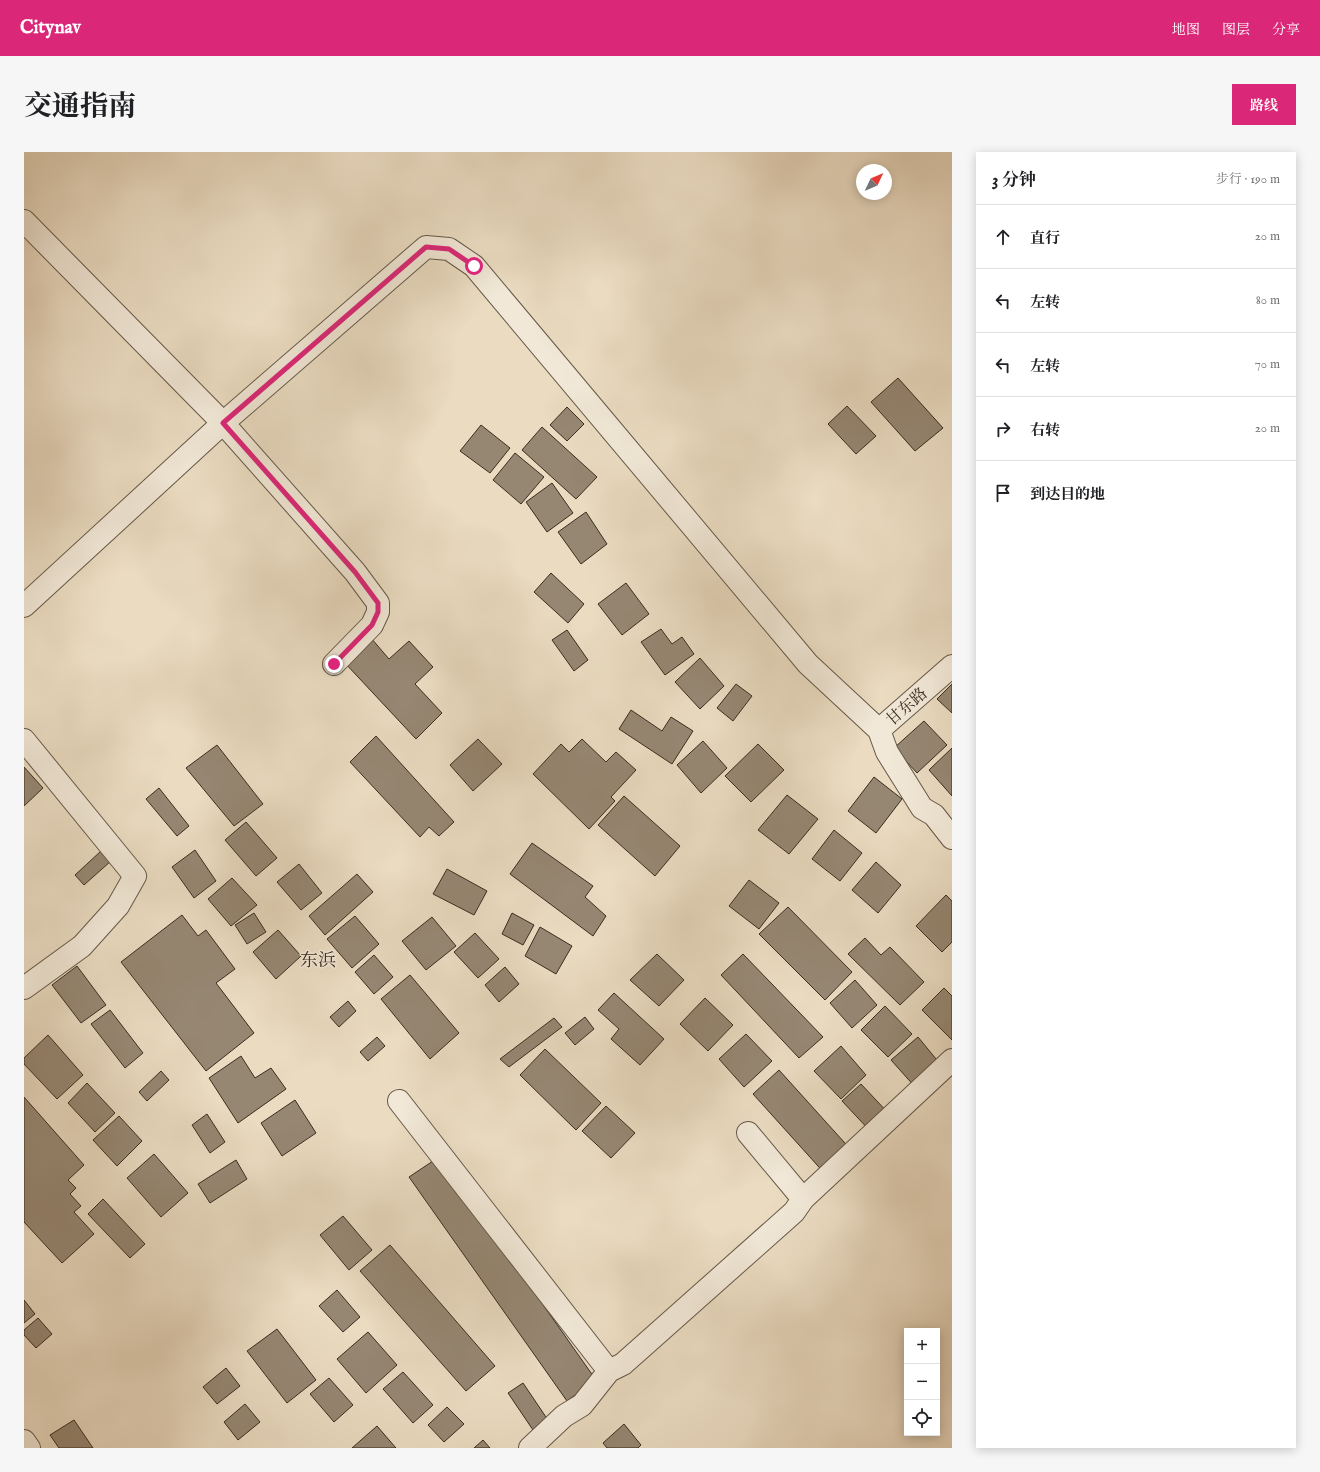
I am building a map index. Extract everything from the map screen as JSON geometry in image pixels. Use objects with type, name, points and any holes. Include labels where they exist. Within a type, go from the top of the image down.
[{"type":"street","points":[[24,221],[223,423],[345,560],[378,603],[378,612],[372,625],[334,664]]},
{"type":"street","points":[[24,606],[223,423],[426,247],[449,249],[474,266],[808,664],[879,730],[887,752],[922,808],[934,815],[952,838]]},
{"type":"street","name":"甘东路","points":[[879,730],[952,666]]},
{"type":"street","points":[[24,740],[135,876],[118,906],[82,946],[24,988]]},
{"type":"street","points":[[530,1448],[564,1416],[582,1405],[608,1371],[623,1364],[794,1212],[803,1199],[952,1060]]},
{"type":"street","points":[[399,1101],[608,1371]]},
{"type":"street","points":[[748,1133],[803,1199]]},
{"type":"street","points":[[24,1441],[29,1448]]},
{"type":"building","points":[[898,378],[943,428],[915,451],[871,402]]},
{"type":"building","points":[[847,406],[876,436],[856,454],[828,424]]},
{"type":"building","points":[[567,407],[584,424],[567,441],[550,425]]},
{"type":"building","points":[[481,425],[510,448],[490,473],[460,451]]},
{"type":"building","points":[[542,427],[597,477],[576,499],[522,450]]},
{"type":"building","points":[[515,453],[544,477],[521,504],[493,480]]},
{"type":"building","points":[[552,483],[573,513],[547,532],[526,502]]},
{"type":"building","points":[[586,512],[607,544],[581,564],[558,532]]},
{"type":"building","points":[[551,573],[584,604],[568,623],[534,592]]},
{"type":"building","points":[[626,583],[649,614],[622,635],[598,604]]},
{"type":"building","points":[[661,629],[672,644],[682,637],[694,654],[665,675],[641,642]]},
{"type":"building","points":[[567,630],[588,660],[574,671],[552,640]]},
{"type":"building","points":[[371,638],[389,659],[409,641],[433,667],[415,684],[442,713],[416,739],[344,662]]},
{"type":"building","points":[[700,658],[724,686],[700,709],[675,682]]},
{"type":"building","points":[[736,684],[752,696],[733,721],[717,708]]},
{"type":"building","points":[[952,684],[952,713],[937,699]]},
{"type":"building","points":[[631,710],[662,731],[671,717],[693,731],[672,764],[619,729]]},
{"type":"building","points":[[924,721],[947,745],[917,773],[894,748]]},
{"type":"building","points":[[376,736],[454,822],[439,836],[429,827],[420,837],[350,762]]},
{"type":"building","points":[[478,739],[502,764],[473,791],[450,765]]},
{"type":"building","points":[[582,739],[606,762],[616,752],[636,770],[611,797],[615,801],[589,829],[533,774],[561,744],[569,752]]},
{"type":"building","points":[[703,741],[727,768],[701,793],[677,765]]},
{"type":"building","points":[[758,744],[784,770],[751,802],[725,776]]},
{"type":"building","points":[[217,745],[263,804],[234,826],[186,768]]},
{"type":"building","points":[[952,748],[952,796],[929,770]]},
{"type":"building","points":[[24,767],[43,788],[24,806]]},
{"type":"building","points":[[874,777],[902,799],[876,833],[848,811]]},
{"type":"building","points":[[159,788],[189,826],[177,836],[146,799]]},
{"type":"building","points":[[787,795],[818,819],[789,854],[758,830]]},
{"type":"building","points":[[624,796],[680,846],[655,876],[598,825]]},
{"type":"building","points":[[246,822],[277,858],[256,876],[225,840]]},
{"type":"building","points":[[834,830],[862,853],[840,881],[812,859]]},
{"type":"building","points":[[532,843],[593,886],[585,897],[606,916],[593,936],[510,874]]},
{"type":"building","points":[[195,850],[216,881],[194,898],[172,867]]},
{"type":"building","points":[[101,851],[111,861],[84,885],[75,875]]},
{"type":"building","points":[[876,862],[901,885],[878,913],[852,890]]},
{"type":"building","points":[[299,864],[322,893],[301,910],[277,882]]},
{"type":"building","points":[[447,869],[487,891],[474,915],[433,894]]},
{"type":"building","points":[[357,874],[373,892],[325,935],[309,916]]},
{"type":"building","points":[[232,878],[257,905],[231,926],[208,899]]},
{"type":"building","points":[[749,880],[779,903],[759,929],[729,906]]},
{"type":"building","points":[[946,895],[952,901],[952,942],[942,952],[916,926]]},
{"type":"building","points":[[788,907],[852,972],[825,1000],[759,934]]},
{"type":"building","points":[[254,913],[266,932],[247,944],[235,925]]},
{"type":"building","points":[[512,913],[534,925],[523,945],[502,934]]},
{"type":"building","points":[[182,915],[198,936],[206,930],[235,969],[216,983],[254,1033],[206,1071],[121,962]]},
{"type":"building","points":[[355,916],[379,944],[352,968],[327,939]]},
{"type":"building","points":[[432,917],[456,946],[426,970],[402,941]]},
{"type":"building","points":[[540,927],[572,946],[556,974],[525,956]]},
{"type":"building","points":[[278,930],[301,956],[276,979],[253,952]]},
{"type":"building","points":[[475,933],[499,959],[478,978],[454,952]]},
{"type":"building","points":[[865,938],[881,955],[890,947],[924,982],[900,1005],[848,954]]},
{"type":"building","points":[[657,954],[684,980],[659,1006],[630,980]]},
{"type":"building","points":[[743,954],[823,1037],[799,1058],[721,975]]},
{"type":"building","points":[[374,955],[393,977],[374,994],[355,972]]},
{"type":"building","points":[[77,966],[106,1005],[81,1023],[52,985]]},
{"type":"building","points":[[505,967],[519,984],[499,1002],[485,985]]},
{"type":"building","points":[[410,975],[459,1033],[430,1059],[381,999]]},
{"type":"building","points":[[855,980],[877,1005],[852,1028],[830,1003]]},
{"type":"building","points":[[944,988],[952,996],[952,1040],[922,1010]]},
{"type":"building","points":[[614,993],[664,1039],[640,1065],[611,1039],[619,1029],[598,1010]]},
{"type":"building","points":[[705,998],[733,1025],[708,1051],[680,1024]]},
{"type":"building","points":[[348,1001],[356,1011],[339,1027],[330,1017]]},
{"type":"building","points":[[885,1006],[912,1034],[888,1057],[861,1030]]},
{"type":"building","points":[[110,1010],[143,1053],[125,1068],[91,1024]]},
{"type":"building","points":[[585,1017],[594,1029],[575,1045],[565,1033]]},
{"type":"building","points":[[554,1018],[562,1027],[509,1067],[500,1059]]},
{"type":"building","points":[[746,1034],[772,1061],[744,1087],[719,1059]]},
{"type":"building","points":[[48,1035],[83,1075],[57,1099],[24,1064],[24,1058]]},
{"type":"building","points":[[377,1037],[385,1046],[368,1061],[360,1052]]},
{"type":"building","points":[[918,1037],[941,1065],[916,1088],[891,1060]]},
{"type":"building","points":[[841,1046],[866,1075],[841,1099],[814,1071]]},
{"type":"building","points":[[545,1049],[601,1103],[576,1130],[520,1075]]},
{"type":"building","points":[[241,1056],[255,1078],[271,1068],[286,1089],[238,1123],[209,1078]]},
{"type":"building","points":[[779,1070],[853,1152],[827,1176],[753,1094]]},
{"type":"building","points":[[161,1071],[169,1080],[147,1101],[139,1092]]},
{"type":"building","points":[[87,1083],[115,1113],[95,1132],[68,1103]]},
{"type":"building","points":[[861,1084],[891,1116],[872,1133],[842,1101]]},
{"type":"building","points":[[24,1097],[84,1165],[68,1180],[76,1188],[70,1194],[81,1206],[74,1212],[94,1234],[62,1263],[24,1222]]},
{"type":"building","points":[[295,1100],[316,1133],[282,1156],[261,1123]]},
{"type":"building","points":[[606,1106],[635,1133],[611,1158],[582,1131]]},
{"type":"building","points":[[207,1114],[225,1142],[210,1153],[192,1125]]},
{"type":"building","points":[[119,1116],[142,1141],[117,1166],[93,1140]]},
{"type":"building","points":[[154,1154],[188,1193],[161,1217],[127,1178]]},
{"type":"building","points":[[439,1157],[596,1380],[567,1401],[409,1177]]},
{"type":"building","points":[[236,1160],[247,1179],[210,1203],[198,1184]]},
{"type":"building","points":[[103,1199],[145,1244],[130,1258],[88,1214]]},
{"type":"building","points":[[343,1216],[372,1250],[349,1270],[320,1235]]},
{"type":"building","points":[[390,1245],[495,1366],[466,1391],[360,1271]]},
{"type":"building","points":[[337,1290],[360,1317],[343,1332],[319,1306]]},
{"type":"building","points":[[24,1300],[35,1314],[24,1323]]},
{"type":"building","points":[[38,1318],[52,1334],[36,1348],[24,1335],[24,1330]]},
{"type":"building","points":[[277,1329],[316,1380],[287,1403],[247,1351]]},
{"type":"building","points":[[368,1332],[397,1365],[366,1393],[337,1359]]},
{"type":"building","points":[[226,1368],[240,1386],[217,1404],[203,1387]]},
{"type":"building","points":[[403,1372],[433,1405],[413,1423],[383,1389]]},
{"type":"building","points":[[329,1378],[353,1405],[334,1422],[310,1394]]},
{"type":"building","points":[[523,1383],[548,1420],[533,1430],[508,1393]]},
{"type":"building","points":[[245,1404],[260,1422],[238,1440],[224,1422]]},
{"type":"building","points":[[447,1407],[464,1424],[444,1442],[428,1425]]},
{"type":"building","points":[[74,1420],[93,1448],[59,1448],[50,1435]]},
{"type":"building","points":[[624,1424],[641,1445],[638,1448],[607,1448],[603,1443]]},
{"type":"building","points":[[377,1426],[396,1448],[352,1448]]},
{"type":"building","points":[[483,1440],[490,1448],[474,1448]]},
{"type":"district","name":"东浜","points":[[318,960]]},
{"type":"route","points":[[334,664],[372,625],[378,612],[378,603],[355,572],[223,423],[426,247],[449,249],[474,266]]}]
